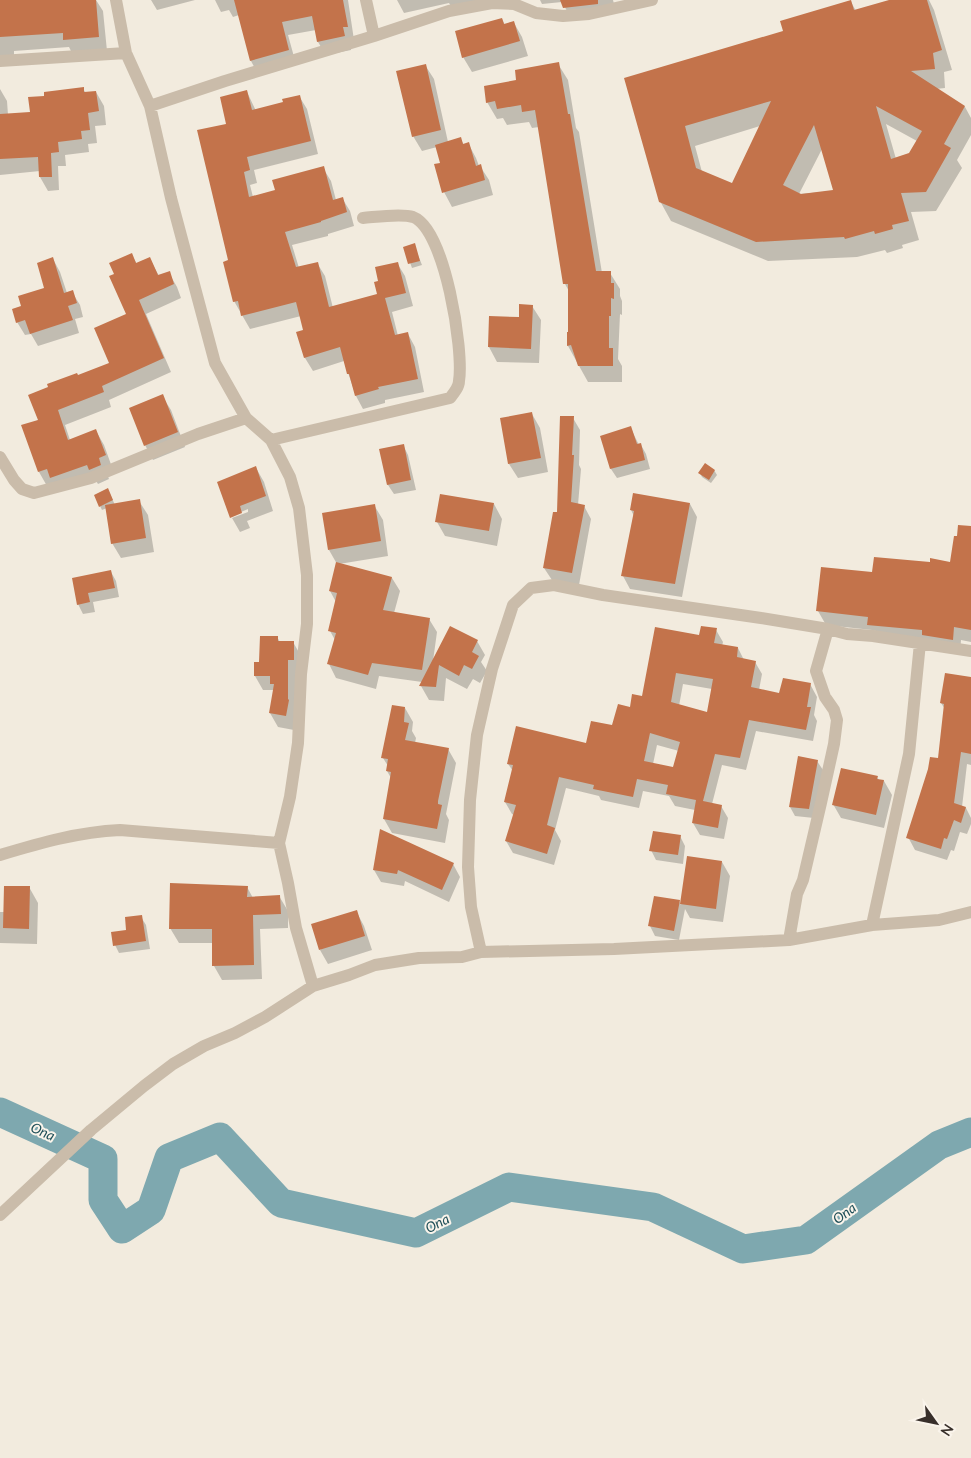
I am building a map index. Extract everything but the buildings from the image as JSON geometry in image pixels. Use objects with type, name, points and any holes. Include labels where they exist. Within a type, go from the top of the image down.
[{"type":"street","points":[[116,0],[126,53],[150,106],[171,198],[216,363],[246,418],[270,440],[290,477],[299,508],[308,575],[306,624],[301,674],[298,743],[290,797],[279,843],[296,928],[313,986]]},
{"type":"street","points":[[366,0],[374,36]]},
{"type":"street","points":[[150,106],[450,11],[492,3],[514,2],[536,13],[563,16],[589,14],[652,0]]},
{"type":"street","points":[[0,61],[126,53]]},
{"type":"street","points":[[270,440],[450,398],[459,384],[460,358],[455,312],[441,261],[427,227],[413,217],[363,218]]},
{"type":"street","points":[[0,457],[22,489],[34,493],[91,478],[190,437],[246,418]]},
{"type":"street","points":[[481,952],[471,907],[468,867],[470,800],[477,735],[492,669],[513,605],[531,588],[554,585],[603,595],[971,652]]},
{"type":"street","points":[[789,940],[797,894],[803,880],[834,744],[837,720],[834,710],[825,697],[816,671],[828,629]]},
{"type":"street","points":[[872,925],[909,754],[920,643]]},
{"type":"street","points":[[0,855],[94,831],[120,830],[279,843]]},
{"type":"street","points":[[0,1215],[91,1130],[173,1064],[204,1046],[235,1033],[265,1017],[313,986],[375,965],[419,958],[462,956],[481,952],[614,949],[789,940],[872,925],[939,920],[971,912]]},
{"type":"waterway","name":"Ona","points":[[0,1112],[103,1159],[103,1200],[122,1229],[151,1210],[169,1158],[220,1137],[281,1203],[416,1233],[509,1187],[653,1207],[743,1249],[806,1240],[939,1145],[971,1132]]}]
